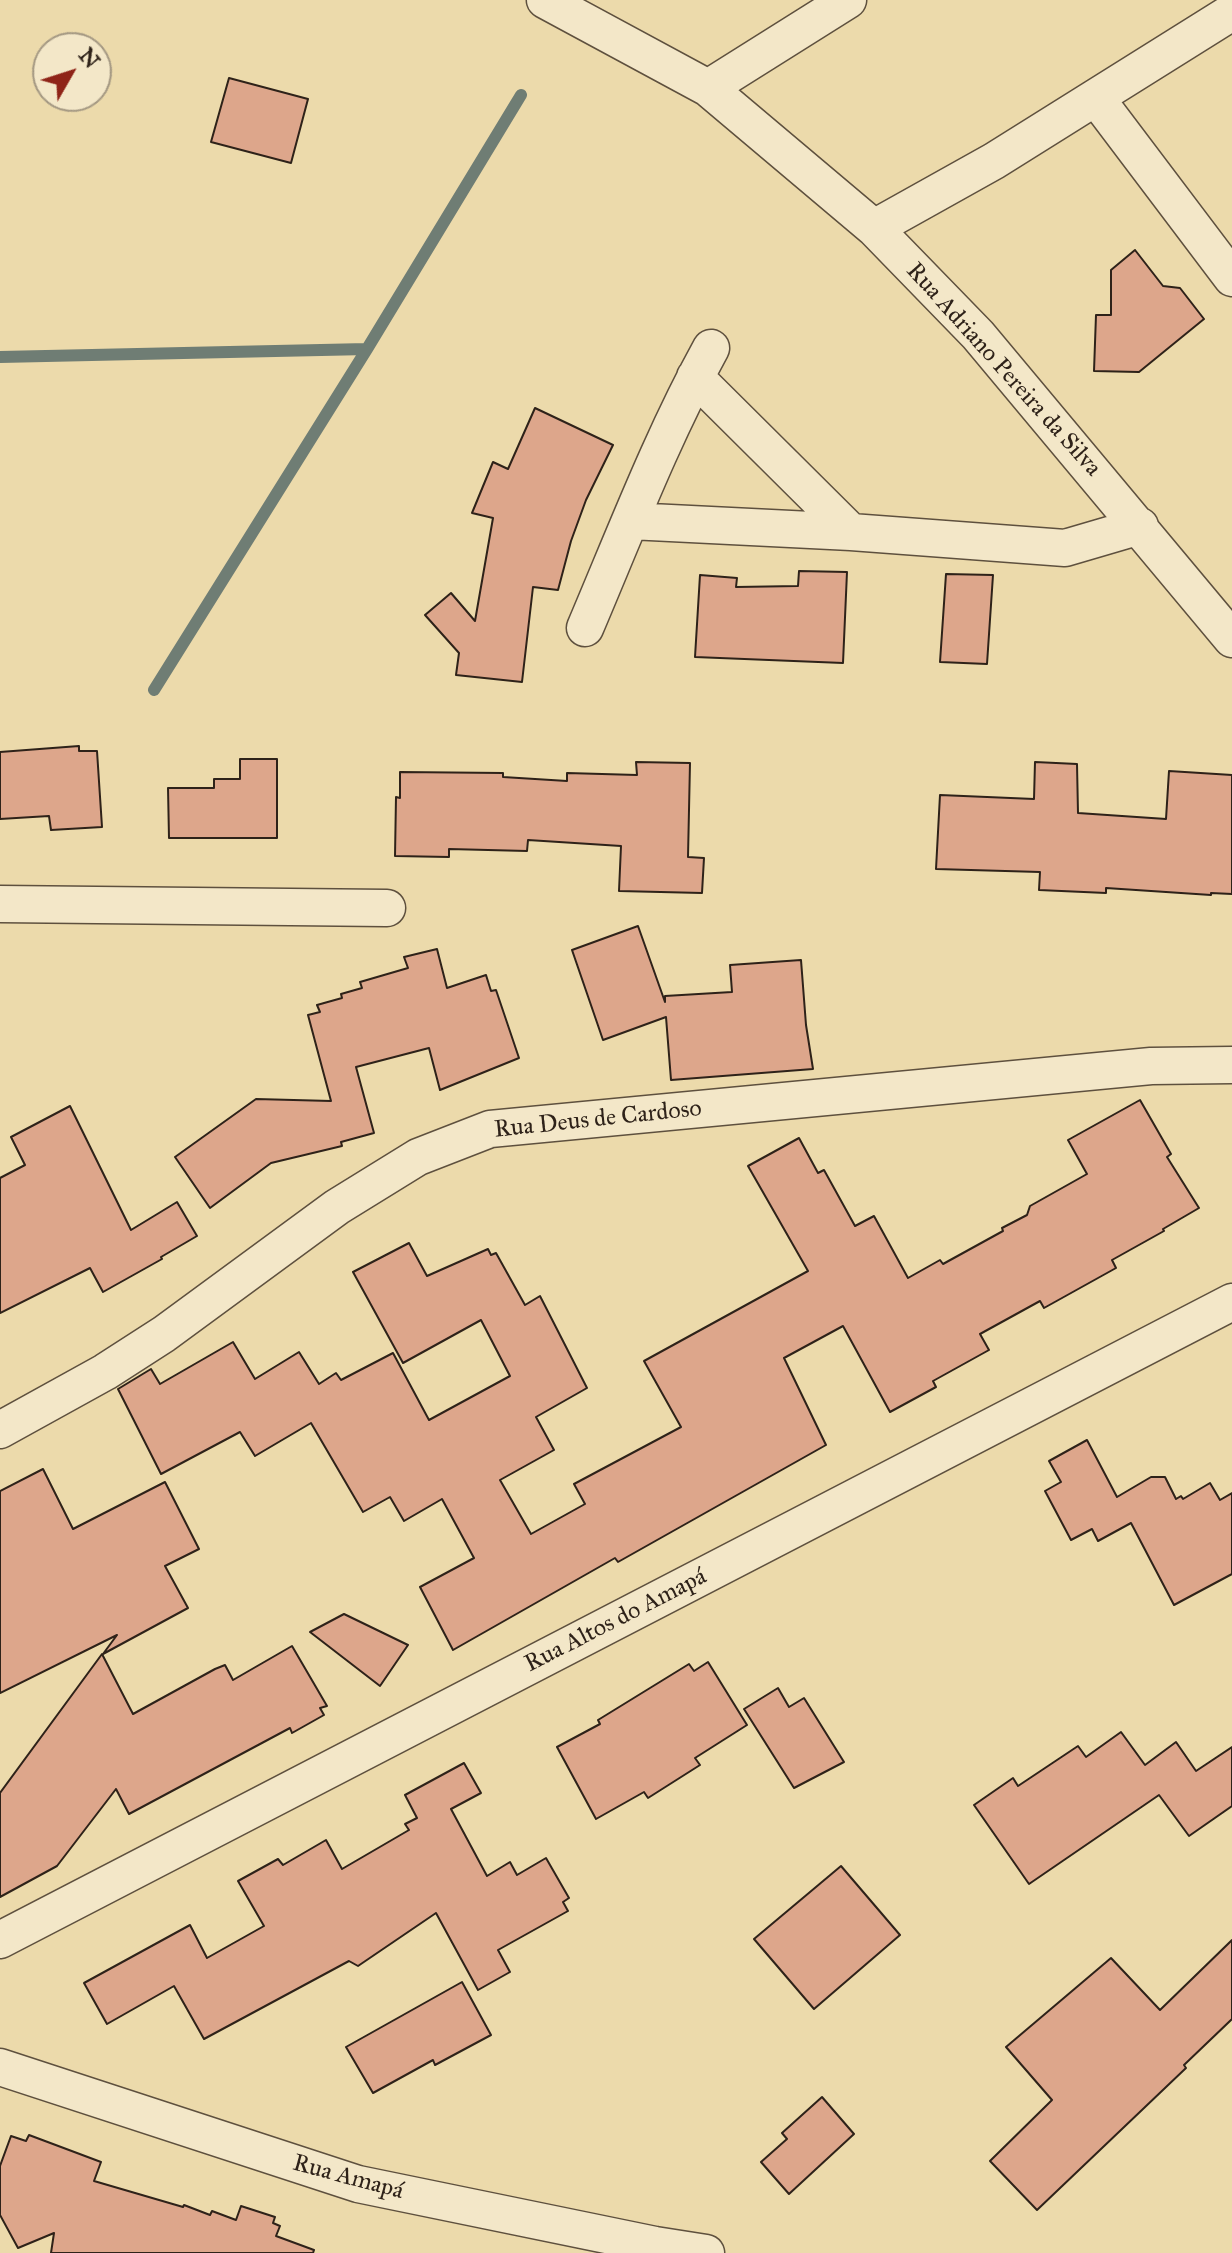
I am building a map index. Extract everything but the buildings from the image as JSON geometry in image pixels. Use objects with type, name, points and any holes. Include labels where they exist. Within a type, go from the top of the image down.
[{"type":"street","name":"Rua Adriano Pereira da Silva","points":[[545,0],[708,88],[874,228],[978,335],[1232,639]]},
{"type":"street","points":[[708,88],[848,0]]},
{"type":"street","points":[[874,228],[1096,98],[1232,12]]},
{"type":"street","points":[[1096,98],[1232,278]]},
{"type":"street","points":[[585,628],[703,362],[851,532]]},
{"type":"street","points":[[630,521],[851,532],[1065,548],[1140,526]]},
{"type":"street","points":[[0,904],[387,908]]},
{"type":"street","name":"Rua Deus de Cardoso","points":[[0,1430],[105,1372],[164,1334],[337,1207],[418,1157],[490,1129],[1151,1066],[1232,1065]]},
{"type":"street","name":"Rua Altos do Amapá","points":[[0,1940],[1232,1302]]},
{"type":"street","name":"Rua Amapá","points":[[0,2067],[358,2184],[706,2253]]},
{"type":"waterway","points":[[154,690],[521,95]]},
{"type":"waterway","points":[[0,357],[367,349]]}]
